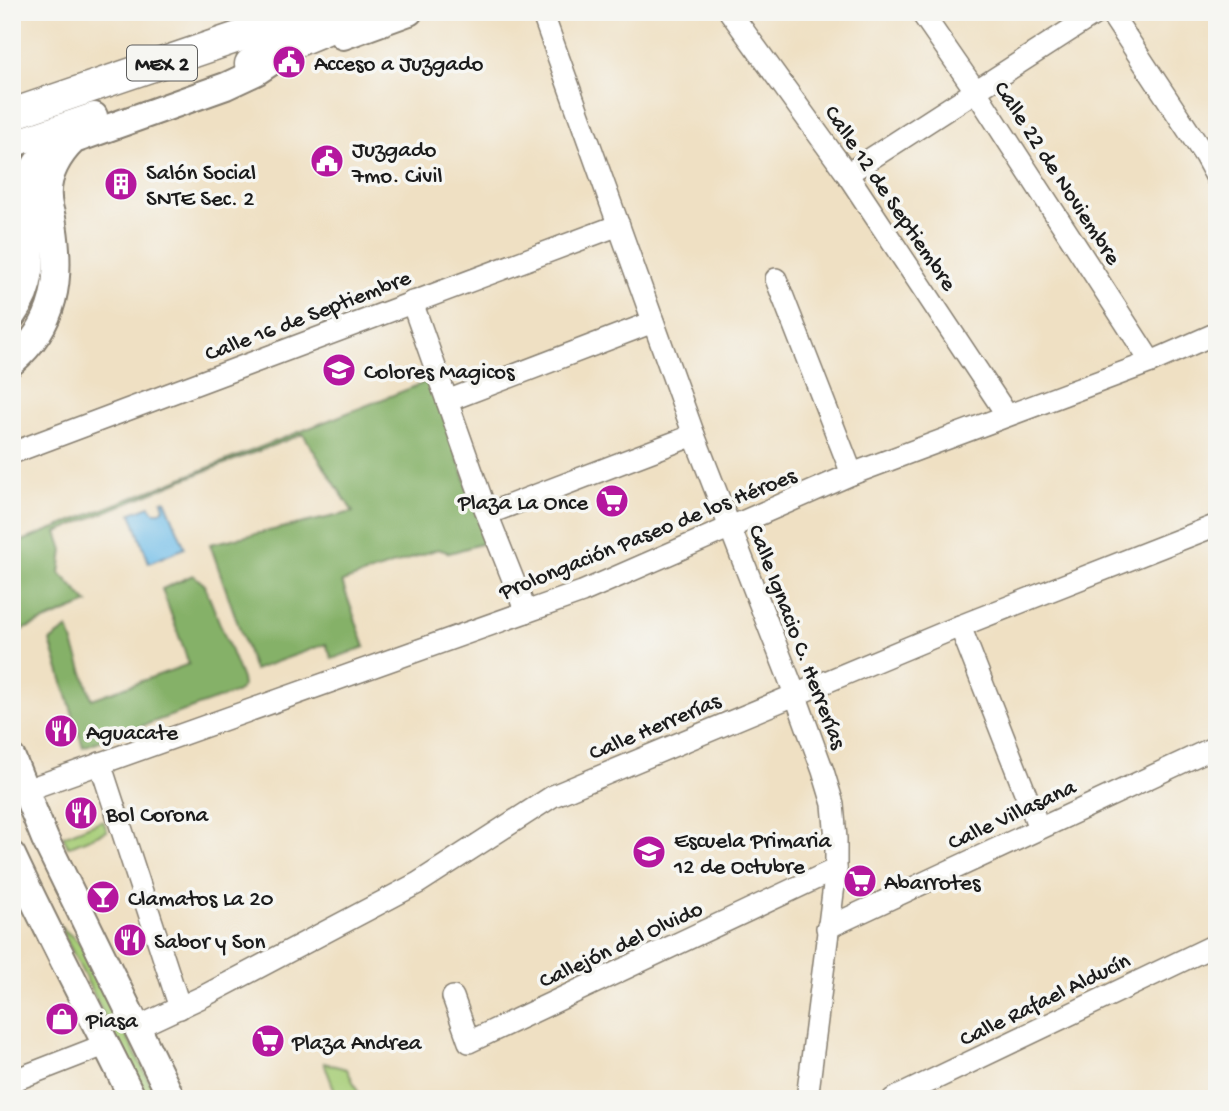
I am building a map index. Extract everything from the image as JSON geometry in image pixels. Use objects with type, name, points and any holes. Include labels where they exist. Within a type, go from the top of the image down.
[{"type":"highway","name":"MEX 2","points":[[12,114],[311,12]]},
{"type":"highway","points":[[250,64],[368,12]]},
{"type":"main road","points":[[12,144],[410,12]]},
{"type":"main road","points":[[12,316],[27,289],[31,269],[29,184],[39,160],[52,149],[74,140],[226,86],[256,72],[281,54]]},
{"type":"main road","points":[[12,362],[26,350],[51,309],[57,252],[47,197],[50,177],[58,159],[74,140]]},
{"type":"main road","points":[[12,758],[18,793],[45,839],[172,1099]]},
{"type":"main road","points":[[12,855],[133,1099]]},
{"type":"street","name":"Calle Ignacio C. Herrerías","points":[[542,12],[694,435],[796,694],[833,804],[835,869],[807,1099]]},
{"type":"street","name":"Calle 12 de Septiembre","points":[[730,12],[847,174],[1007,415]]},
{"type":"street","name":"Calle 22 de Noviembre","points":[[921,12],[975,90],[1151,362]]},
{"type":"street","points":[[847,174],[1098,12]]},
{"type":"street","points":[[1110,12],[1217,178]]},
{"type":"street","name":"Calle 16 de Septiembre","points":[[12,453],[620,225]]},
{"type":"street","points":[[776,279],[852,474]]},
{"type":"street","points":[[412,302],[487,514],[526,612]]},
{"type":"street","points":[[447,401],[653,322]]},
{"type":"street","name":"Prolongación Paseo de los Héroes","points":[[18,793],[582,592],[852,474],[1151,362],[1217,332]]},
{"type":"street","points":[[487,514],[694,435]]},
{"type":"street","name":"Calle Herrerías","points":[[138,1027],[180,1008],[418,883],[553,796],[960,626],[1217,525]]},
{"type":"street","points":[[960,626],[1039,828]]},
{"type":"street","name":"Calle Villasana","points":[[827,928],[1217,746]]},
{"type":"street","points":[[100,763],[180,1008]]},
{"type":"street","name":"Callejón del Olvido","points":[[453,997],[469,1042],[835,869]]},
{"type":"street","name":"Calle Rafael Alducín","points":[[894,1099],[1217,944]]},
{"type":"street","points":[[14,1075],[107,1044]]},
{"type":"green space","points":[[12,159],[30,162],[25,251],[12,300]]},
{"type":"green space","points":[[431,380],[487,542],[450,553],[438,549],[342,582],[365,647],[332,659],[326,644],[254,670],[210,544],[353,512],[303,434],[57,532],[63,550],[60,573],[88,603],[12,634],[12,545]]},
{"type":"green space","points":[[193,575],[204,584],[243,686],[238,692],[83,747],[50,641],[68,628],[92,699],[189,664],[162,589]]},
{"type":"green space","points":[[103,820],[107,831],[68,847],[63,836]]},
{"type":"green space","points":[[59,925],[82,945],[158,1099],[146,1099]]},
{"type":"green space","points":[[324,1063],[347,1069],[359,1094],[338,1099]]},
{"type":"water","points":[[165,500],[185,548],[149,563],[131,513],[150,506],[154,512],[160,512],[164,508],[162,501]]},
{"type":"place","name":"Acceso a Juzgado","points":[[289,62]]},
{"type":"place","name":"Juzgado 7mo. Civil","points":[[327,161]]},
{"type":"place","name":"Salón Social SNTE Sec. 2","points":[[121,184]]},
{"type":"place","name":"Colores Magicos","points":[[339,370]]},
{"type":"place","name":"Plaza La Once","points":[[612,501]]},
{"type":"place","name":"Aguacate","points":[[61,731]]},
{"type":"place","name":"Bol Corona","points":[[81,813]]},
{"type":"place","name":"Escuela Primaria 12 de Octubre","points":[[649,852]]},
{"type":"place","name":"Abarrotes","points":[[860,881]]},
{"type":"place","name":"Clamatos La 20","points":[[103,897]]},
{"type":"place","name":"Sabor y Son","points":[[130,940]]},
{"type":"place","name":"Piasa","points":[[62,1019]]},
{"type":"place","name":"Plaza Andrea","points":[[268,1041]]}]
